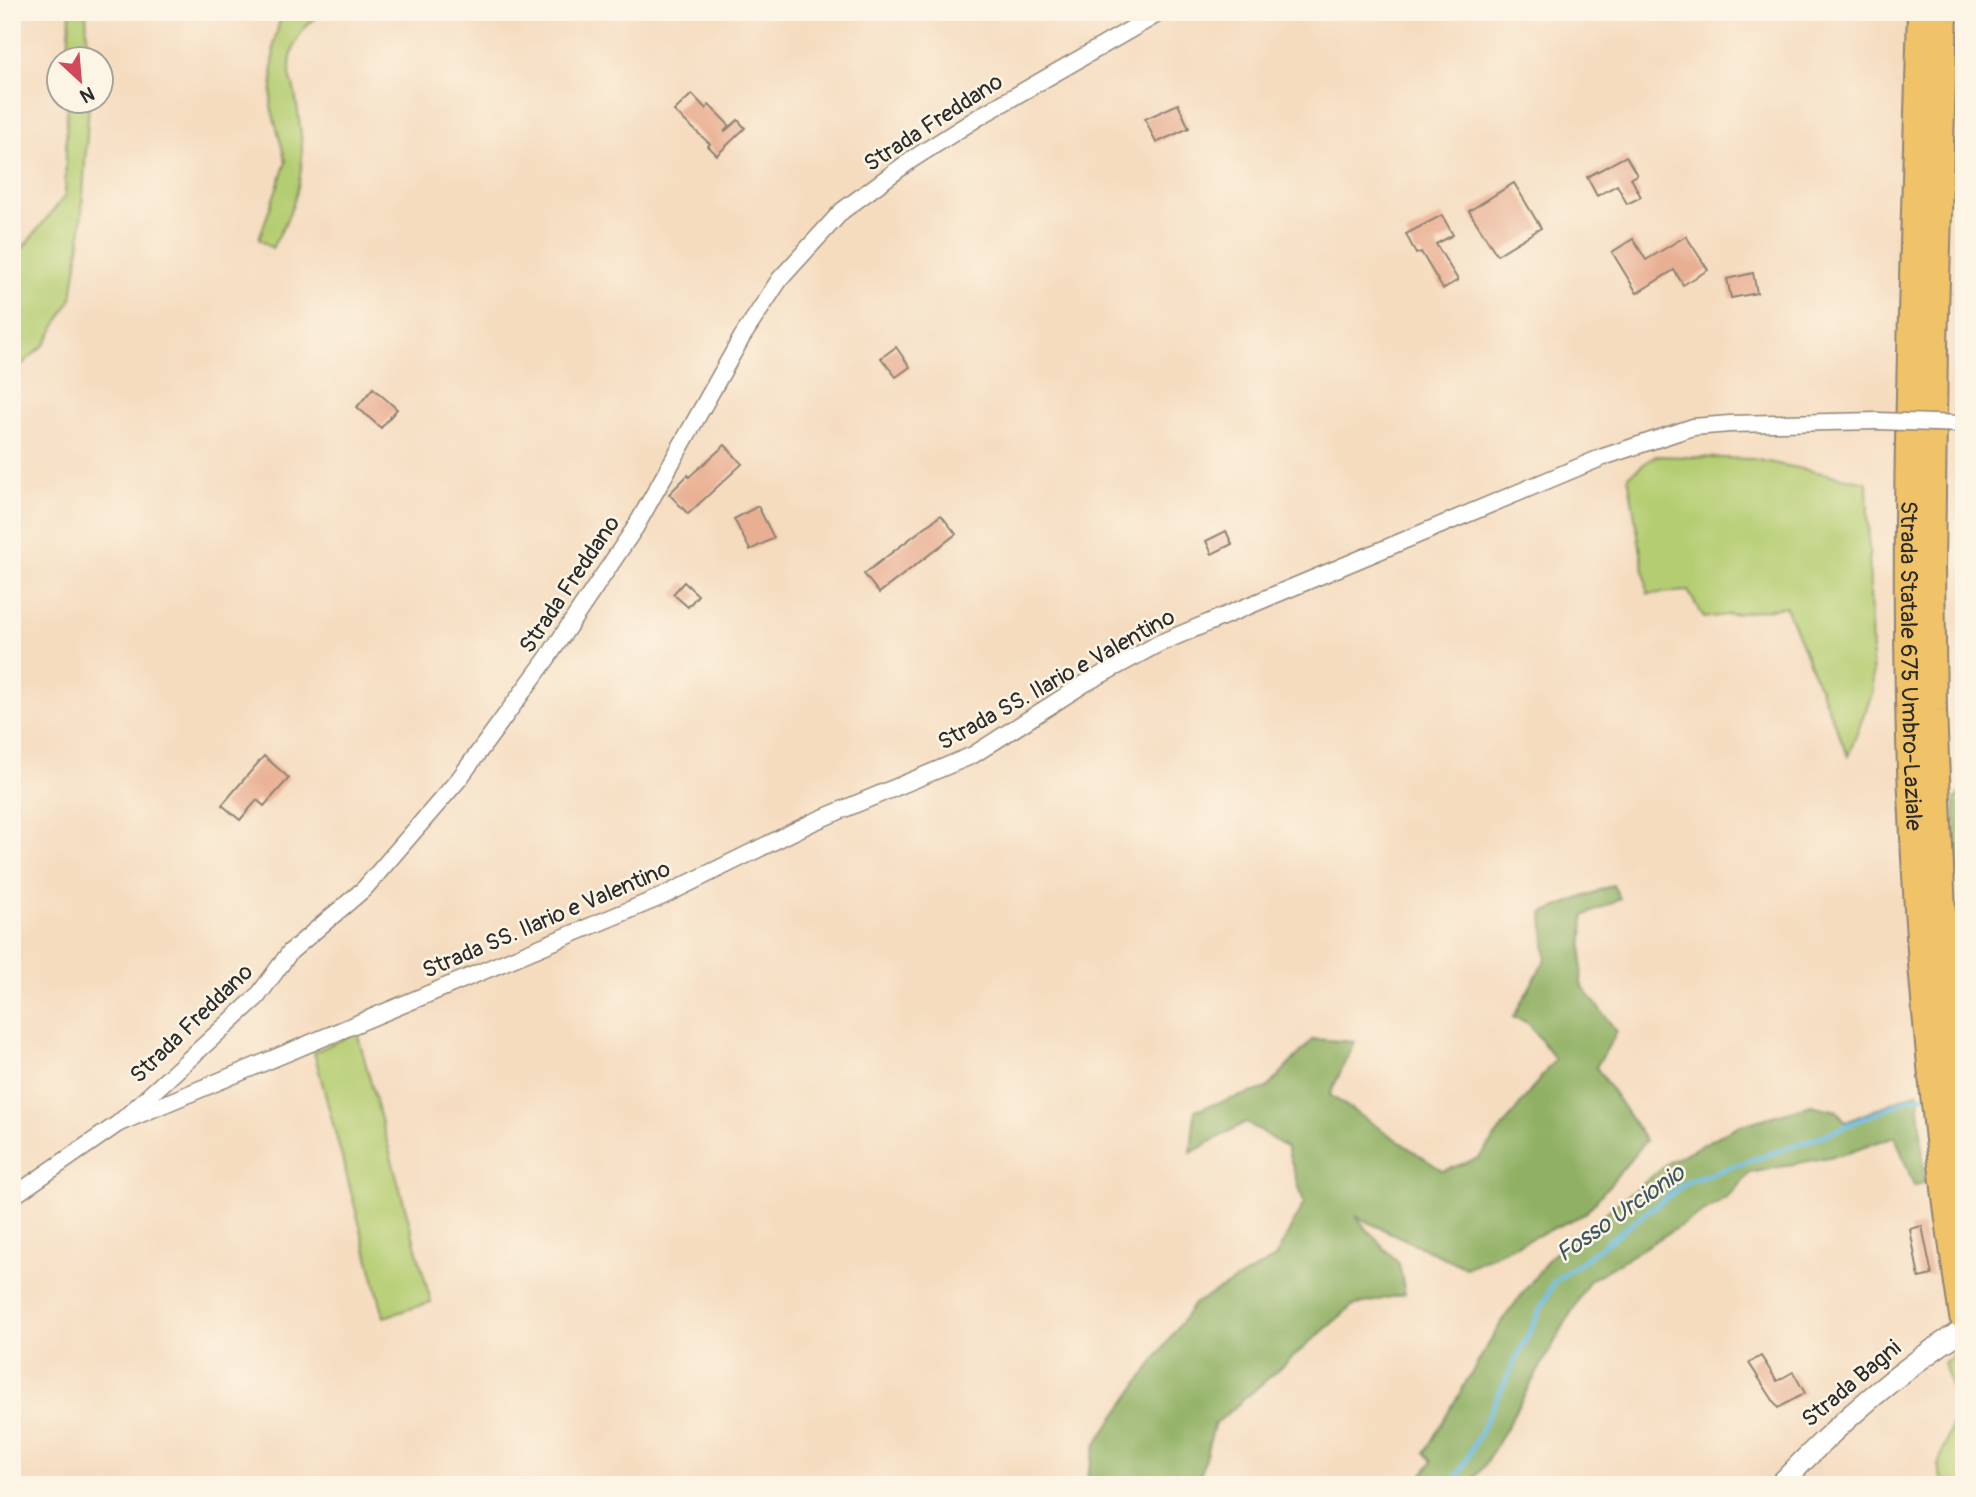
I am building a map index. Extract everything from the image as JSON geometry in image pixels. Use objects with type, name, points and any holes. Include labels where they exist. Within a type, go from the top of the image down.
[{"type":"highway","name":"Strada Statale 675 Umbro-Laziale","points":[[1922,12],[1909,558],[1913,793],[1923,979],[1942,1162],[1964,1316]]},
{"type":"highway","name":"Strada Statale 675 Umbro-Laziale","points":[[1943,12],[1933,346],[1930,568],[1936,829],[1944,980],[1964,1161]]},
{"type":"street","name":"Strada Freddano","points":[[12,1197],[119,1123],[257,997],[289,952],[364,889],[459,779],[547,660],[635,527],[741,337],[780,279],[842,211],[911,160],[982,115],[1161,12]]},
{"type":"street","name":"Strada SS. Ilario e Valentino","points":[[119,1123],[663,896],[813,822],[973,755],[1084,684],[1160,643],[1603,457],[1693,427],[1878,421],[1963,423]]},
{"type":"street","name":"Strada Bagni","points":[[1780,1485],[1863,1403],[1933,1349],[1964,1329]]},
{"type":"green space","points":[[70,12],[86,12],[87,46],[69,46]]},
{"type":"green space","points":[[282,12],[326,12],[304,29],[292,54],[290,75],[301,133],[301,170],[293,204],[272,248],[259,239],[286,162],[271,107],[274,43]]},
{"type":"green space","points":[[67,116],[88,116],[80,242],[72,298],[45,344],[12,373],[12,261],[65,196]]},
{"type":"green space","points":[[1655,456],[1753,459],[1867,482],[1873,691],[1848,756],[1786,607],[1704,618],[1688,591],[1648,594],[1628,476]]},
{"type":"green space","points":[[1964,789],[1964,879],[1960,882],[1954,800]]},
{"type":"green space","points":[[1613,885],[1620,899],[1584,916],[1581,984],[1617,1032],[1596,1067],[1646,1141],[1585,1214],[1466,1268],[1355,1216],[1399,1264],[1405,1294],[1352,1306],[1214,1425],[1198,1485],[1085,1485],[1096,1444],[1194,1304],[1275,1258],[1304,1203],[1287,1148],[1246,1122],[1191,1153],[1195,1110],[1267,1088],[1313,1039],[1354,1042],[1330,1095],[1443,1171],[1479,1158],[1555,1059],[1528,1023],[1513,1017],[1546,958],[1543,913]]},
{"type":"green space","points":[[357,1032],[431,1302],[384,1317],[314,1052]]},
{"type":"green space","points":[[1918,1092],[1925,1182],[1914,1186],[1895,1136],[1848,1153],[1750,1173],[1728,1197],[1589,1281],[1486,1463],[1469,1485],[1415,1485],[1432,1462],[1425,1452],[1504,1318],[1551,1256],[1671,1161],[1738,1126],[1811,1105],[1837,1111],[1846,1122]]},
{"type":"green space","points":[[1964,1350],[1964,1407],[1957,1410],[1944,1362]]},
{"type":"green space","points":[[1957,1410],[1964,1442],[1964,1485],[1943,1485],[1938,1466]]},
{"type":"building","points":[[692,94],[706,109],[709,105],[729,125],[724,132],[738,120],[745,128],[717,155],[708,146],[710,144],[674,111]]},
{"type":"building","points":[[1178,104],[1189,128],[1156,143],[1145,119]]},
{"type":"building","points":[[1626,156],[1637,175],[1631,178],[1641,197],[1627,204],[1617,185],[1597,196],[1587,177]]},
{"type":"building","points":[[1514,183],[1541,228],[1497,255],[1469,211]]},
{"type":"building","points":[[1442,215],[1453,235],[1436,244],[1458,280],[1443,289],[1421,252],[1416,254],[1406,234]]},
{"type":"building","points":[[1686,236],[1708,270],[1683,285],[1674,270],[1637,293],[1612,252],[1633,239],[1646,260]]},
{"type":"building","points":[[1753,273],[1757,293],[1731,298],[1727,279]]},
{"type":"building","points":[[896,347],[910,367],[896,377],[881,358]]},
{"type":"building","points":[[373,388],[397,409],[381,428],[357,407]]},
{"type":"building","points":[[725,445],[742,464],[688,514],[669,494]]},
{"type":"building","points":[[758,506],[774,538],[750,550],[734,519]]},
{"type":"building","points":[[941,515],[956,534],[879,593],[864,574]]},
{"type":"building","points":[[1226,531],[1232,544],[1212,554],[1206,541]]},
{"type":"building","points":[[684,582],[698,595],[688,607],[673,594]]},
{"type":"building","points":[[264,756],[289,778],[264,806],[257,800],[240,820],[222,805]]},
{"type":"building","points":[[1922,1226],[1932,1275],[1919,1278],[1910,1229]]},
{"type":"building","points":[[1761,1356],[1777,1381],[1793,1372],[1805,1393],[1778,1408],[1749,1363]]},
{"type":"waterway","name":"Fosso Urcionio","points":[[1450,1485],[1465,1463],[1554,1282],[1687,1182],[1822,1136],[1913,1097],[1928,1096]]}]
